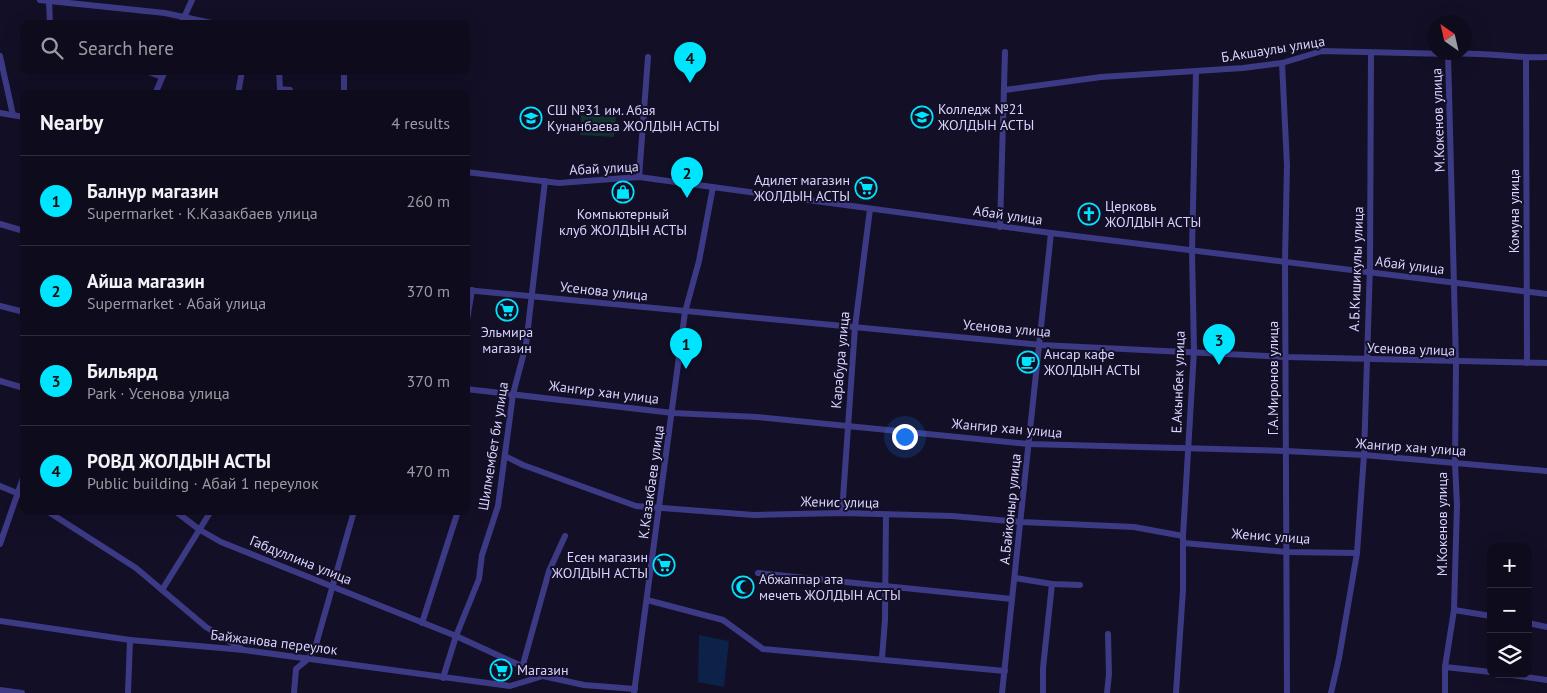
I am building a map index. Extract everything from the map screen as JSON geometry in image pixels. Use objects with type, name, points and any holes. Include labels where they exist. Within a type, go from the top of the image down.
[{"type":"street","points":[[40,0],[165,13],[182,20],[192,0]]},
{"type":"street","points":[[49,1],[50,20]]},
{"type":"street","name":"Б.Акшаулы улица","points":[[1005,90],[1101,77],[1196,72],[1282,63],[1322,51],[1427,54]]},
{"type":"street","points":[[1000,226],[1006,52]]},
{"type":"street","name":"А.Б.Кишикулы улица","points":[[1331,693],[1357,553],[1364,455],[1370,272],[1371,53]]},
{"type":"street","name":"Б.Акшаулы улица","points":[[1472,53],[1526,58],[1547,57]]},
{"type":"street","points":[[0,56],[12,115]]},
{"type":"street","points":[[639,177],[648,57]]},
{"type":"street","name":"Комуна улица","points":[[1526,58],[1527,364]]},
{"type":"street","name":"М.Кокенов улица","points":[[1445,693],[1445,667],[1454,610],[1457,505],[1455,462],[1456,363],[1448,60]]},
{"type":"street","name":"Г.А.Миронов улица","points":[[1282,63],[1287,165],[1285,262],[1287,693]]},
{"type":"street","name":"Е.Акынбек улица","points":[[1176,693],[1183,590],[1183,539],[1194,351],[1192,251],[1196,72]]},
{"type":"street","points":[[157,90],[163,75]]},
{"type":"street","points":[[239,90],[241,75]]},
{"type":"street","points":[[280,75],[280,89],[290,90]]},
{"type":"street","points":[[344,75],[344,90]]},
{"type":"street","points":[[0,113],[20,116]]},
{"type":"street","name":"Абай улица","points":[[470,172],[559,183],[639,177],[1051,234],[1547,294]]},
{"type":"street","name":"Шилмембет би улица","points":[[443,678],[456,636],[479,579],[482,555],[498,506],[513,394],[526,345],[545,181]]},
{"type":"street","name":"К.Казакбаев улица","points":[[634,691],[673,413],[685,312],[699,261],[713,187]]},
{"type":"street","name":"Карабура улица","points":[[842,513],[855,327],[870,209]]},
{"type":"street","points":[[0,224],[20,230]]},
{"type":"street","name":"А.Байконыр улица","points":[[1002,693],[1041,345],[1051,234]]},
{"type":"street","name":"Усенова улица","points":[[470,290],[1041,345],[1286,357],[1547,364]]},
{"type":"street","points":[[0,306],[20,311]]},
{"type":"street","points":[[0,381],[20,387]]},
{"type":"street","name":"Жангир хан улица","points":[[470,389],[673,413],[756,417],[848,425],[1029,444],[1364,455],[1547,471]]},
{"type":"street","name":"Женис улица","points":[[505,456],[523,465],[636,506],[754,515],[842,513],[952,516],[1022,522],[1134,527],[1183,539],[1287,552],[1357,553]]},
{"type":"street","points":[[0,544],[20,485]]},
{"type":"street","points":[[0,486],[20,494]]},
{"type":"street","points":[[54,515],[136,568],[206,627],[244,650]]},
{"type":"street","name":"Габдуллина улица","points":[[180,515],[200,530],[221,542],[456,636],[542,676],[584,685],[634,691]]},
{"type":"street","points":[[162,590],[209,515]]},
{"type":"street","points":[[294,693],[296,669],[308,659],[315,648],[353,515]]},
{"type":"street","points":[[422,623],[457,515]]},
{"type":"street","points":[[882,658],[885,620],[886,515]]},
{"type":"street","points":[[522,668],[549,571],[565,536]]},
{"type":"street","points":[[758,573],[1012,599]]},
{"type":"street","name":"А.Байконыр улица","points":[[1015,578],[1052,584],[1080,585]]},
{"type":"street","points":[[1044,693],[1043,668],[1052,584]]},
{"type":"street","points":[[647,600],[723,620],[763,649],[882,658],[1005,671]]},
{"type":"street","points":[[1454,610],[1487,615]]},
{"type":"street","name":"Байжанова переулок","points":[[0,621],[130,640],[244,650],[510,686],[542,676]]},
{"type":"street","points":[[1532,624],[1547,627]]},
{"type":"street","points":[[1107,693],[1110,674],[1108,634]]},
{"type":"street","points":[[128,693],[130,640]]},
{"type":"street","points":[[1445,667],[1487,672]]},
{"type":"street","points":[[1532,678],[1547,680]]},
{"type":"street","points":[[0,690],[22,693]]},
{"type":"green space","points":[[581,115],[616,117],[614,137],[580,135]]},
{"type":"water","points":[[699,635],[729,641],[724,687],[698,682]]},
{"type":"place","name":"РОВД ЖОЛДЫН АСТЫ","points":[[690,83]]},
{"type":"place","name":"Колледж №21 ЖОЛДЫН АСТЫ","points":[[922,117]]},
{"type":"place","name":"СШ №31 им. Абая Кунанбаева ЖОЛДЫН АСТЫ","points":[[531,118]]},
{"type":"place","name":"Адилет магазин ЖОЛДЫН АСТЫ","points":[[866,188]]},
{"type":"place","name":"Компьютерный клуб ЖОЛДЫН АСТЫ","points":[[623,192]]},
{"type":"place","name":"Айша магазин","points":[[687,198]]},
{"type":"place","name":"Церковь ЖОЛДЫН АСТЫ","points":[[1089,214]]},
{"type":"place","name":"Эльмира магазин","points":[[507,310]]},
{"type":"place","name":"Ансар кафе ЖОЛДЫН АСТЫ","points":[[1028,362]]},
{"type":"place","name":"Бильярд","points":[[1219,365]]},
{"type":"place","name":"Балнур магазин","points":[[686,369]]},
{"type":"place","name":"Есен магазин ЖОЛДЫН АСТЫ","points":[[664,565]]},
{"type":"place","name":"Абжаппар ата мечеть ЖОЛДЫН АСТЫ","points":[[743,587]]},
{"type":"place","name":"Магазин","points":[[501,670]]}]
